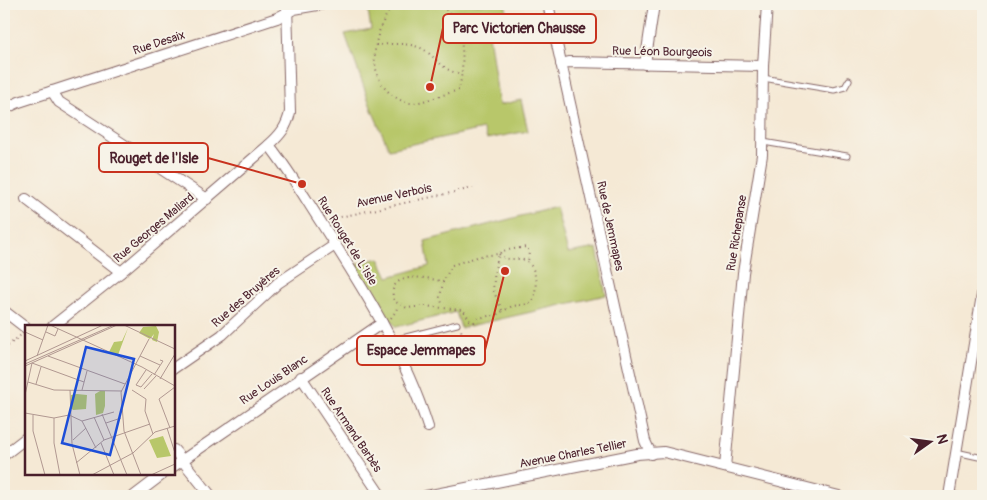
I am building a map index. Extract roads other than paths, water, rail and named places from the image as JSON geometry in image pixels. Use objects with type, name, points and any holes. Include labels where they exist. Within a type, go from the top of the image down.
[{"type":"street","name":"Rue Desaix","points":[[4,109],[19,102],[277,18],[287,8],[294,9],[323,4]]},
{"type":"street","name":"Rue de Jemmapes","points":[[548,4],[643,432],[651,454]]},
{"type":"street","points":[[646,64],[654,4]]},
{"type":"street","name":"Rue Richepanse","points":[[725,467],[743,273],[762,155],[763,66],[767,4]]},
{"type":"street","points":[[269,145],[288,124],[290,112],[287,8]]},
{"type":"street","name":"Rue Léon Bourgeois","points":[[561,64],[569,62],[763,66]]},
{"type":"street","points":[[52,92],[59,102],[207,199]]},
{"type":"street","name":"Rue Georges Maliard","points":[[54,325],[121,272],[269,145]]},
{"type":"street","name":"Rue Rouget de L'Isle","points":[[269,145],[284,164],[382,323],[420,402],[428,427]]},
{"type":"street","points":[[26,199],[121,272]]},
{"type":"street","name":"Rue des Bruyères","points":[[175,367],[222,335],[278,283],[335,245]]},
{"type":"street","points":[[949,495],[983,290]]},
{"type":"street","points":[[4,311],[25,328]]},
{"type":"street","name":"Rue Louis Blanc","points":[[178,463],[382,323]]},
{"type":"street","name":"Rue Armand Barbès","points":[[301,377],[381,496]]},
{"type":"street","points":[[4,455],[25,439]]},
{"type":"street","name":"Avenue Charles Tellier","points":[[426,496],[637,454],[664,452],[839,496]]},
{"type":"street","points":[[178,463],[211,496]]},
{"type":"street","points":[[134,496],[162,475]]},
{"type":"lane","points":[[763,78],[834,90],[844,87],[849,80]]},
{"type":"lane","points":[[762,142],[847,156]]},
{"type":"lane","points":[[392,343],[398,339],[458,324]]},
{"type":"lane","points":[[956,452],[983,458]]},
{"type":"lane","points":[[949,495],[961,496]]},
{"type":"place","name":"Parc Victorien Chausse","points":[[430,87]]},
{"type":"place","name":"Rouget de l'Isle","points":[[302,184]]},
{"type":"place","name":"Espace Jemmapes","points":[[505,271]]}]
